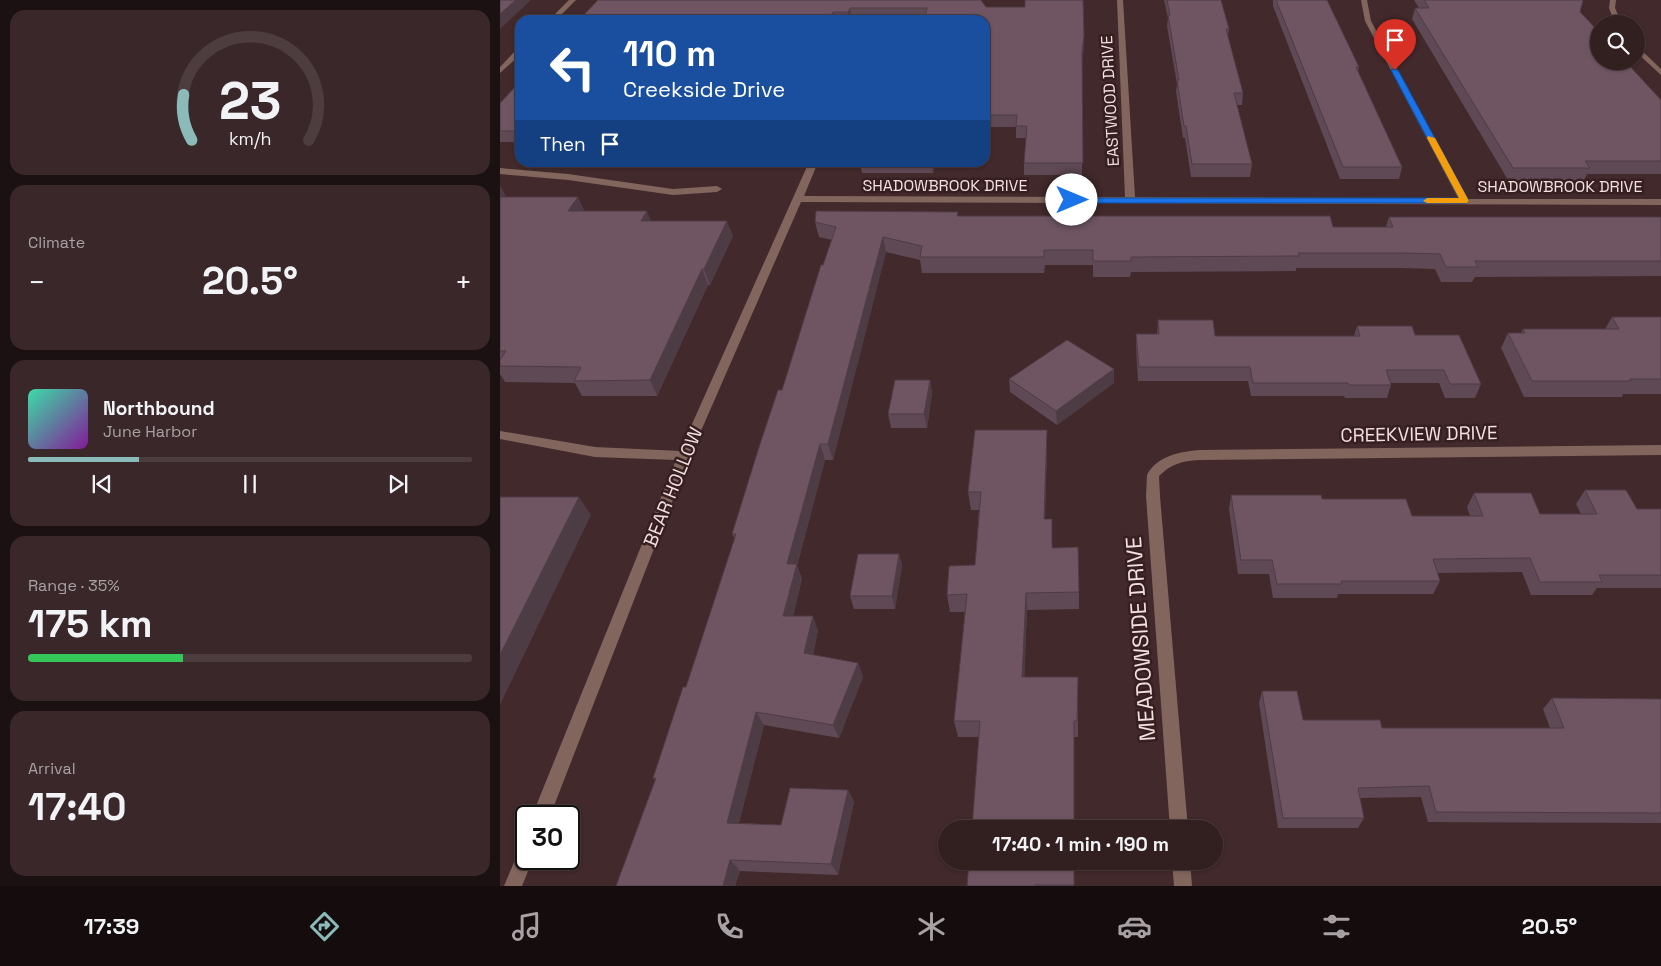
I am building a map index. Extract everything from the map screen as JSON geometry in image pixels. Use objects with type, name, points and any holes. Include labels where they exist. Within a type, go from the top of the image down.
[{"type":"street","points":[[557,15],[572,0]]},
{"type":"street","name":"EASTWOOD DRIVE","points":[[1120,0],[1130,200]]},
{"type":"street","points":[[1364,0],[1368,21],[1464,201]]},
{"type":"street","points":[[1613,0],[1612,8],[1615,15]]},
{"type":"street","points":[[500,71],[515,56]]},
{"type":"street","points":[[1645,56],[1661,73]]},
{"type":"street","name":"BEAR HOLLOW","points":[[545,805],[684,456],[812,167]]},
{"type":"street","points":[[500,171],[568,176],[673,192],[717,189]]},
{"type":"street","name":"SHADOWBROOK DRIVE","points":[[799,199],[1661,202]]},
{"type":"street","points":[[500,435],[595,452],[684,456]]},
{"type":"street","name":"CREEKVIEW DRIVE","points":[[1176,456],[1199,454],[1661,450]]},
{"type":"street","name":"MEADOWSIDE DRIVE","points":[[1176,456],[1163,464],[1153,475],[1153,496],[1178,820]]},
{"type":"street","points":[[513,886],[520,870]]},
{"type":"street","points":[[1182,870],[1183,886]]},
{"type":"building","points":[[500,0],[516,0],[500,14]]},
{"type":"building","points":[[598,0],[981,0],[986,7],[1025,7],[1025,0],[1083,0],[1083,163],[1024,163],[1027,126],[1016,126],[1017,115],[990,115],[990,15],[925,15],[927,8],[850,8],[848,12],[833,12],[832,15],[584,15]]},
{"type":"building","points":[[1167,0],[1221,0],[1229,29],[1226,29],[1243,93],[1234,93],[1252,164],[1192,164],[1186,126],[1184,126]]},
{"type":"building","points":[[1276,0],[1327,0],[1359,67],[1356,67],[1402,167],[1343,167]]},
{"type":"building","points":[[1424,0],[1583,0],[1580,12],[1590,23],[1590,70],[1633,70],[1661,100],[1661,161],[1585,161],[1590,168],[1513,168],[1415,8],[1429,8]]},
{"type":"building","points":[[515,87],[515,131],[500,131],[500,103]]},
{"type":"building","points":[[500,197],[578,197],[568,211],[647,211],[641,221],[727,221],[704,269],[702,269],[650,380],[574,381],[581,367],[500,366],[500,360],[506,351],[500,351]]},
{"type":"building","points":[[816,211],[958,212],[957,216],[1330,216],[1333,227],[1393,227],[1389,217],[1661,217],[1661,261],[1475,261],[1478,267],[1446,267],[1440,254],[1298,253],[1299,256],[1131,257],[1131,261],[1093,261],[1093,250],[1044,250],[1044,257],[920,257],[922,246],[883,237],[828,444],[820,444],[787,564],[797,564],[783,616],[813,616],[804,653],[858,663],[833,725],[756,712],[727,823],[781,825],[790,788],[848,790],[831,864],[730,860],[723,886],[616,886],[656,778],[653,778],[683,687],[686,687],[736,534],[732,534],[760,444],[778,390],[782,390],[821,265],[823,265],[836,227],[815,222]]},
{"type":"building","points":[[1612,317],[1661,317],[1661,379],[1630,379],[1631,381],[1532,381],[1508,333],[1525,333],[1523,329],[1619,329]]},
{"type":"building","points":[[1158,320],[1213,320],[1215,336],[1360,336],[1357,326],[1412,326],[1415,335],[1459,335],[1481,384],[1450,384],[1444,370],[1386,370],[1391,385],[1349,385],[1348,383],[1253,383],[1250,367],[1139,367],[1136,334],[1159,334]]},
{"type":"building","points":[[1067,340],[1114,369],[1056,411],[1009,379]]},
{"type":"building","points":[[895,380],[930,380],[924,414],[888,414]]},
{"type":"building","points":[[975,430],[1047,430],[1044,519],[1052,519],[1052,548],[1078,547],[1079,592],[1026,593],[1022,677],[1078,677],[1077,721],[1074,721],[1074,820],[973,820],[980,721],[954,721],[967,594],[947,595],[949,566],[975,565],[981,492],[968,492]]},
{"type":"building","points":[[1585,490],[1626,490],[1637,509],[1661,509],[1661,575],[1599,575],[1602,582],[1540,582],[1530,558],[1433,559],[1440,581],[1341,581],[1342,584],[1277,584],[1272,560],[1241,560],[1231,495],[1321,495],[1322,499],[1406,499],[1412,516],[1483,516],[1474,493],[1531,493],[1540,514],[1597,514]]},
{"type":"building","points":[[500,497],[579,497],[500,655]]},
{"type":"building","points":[[858,554],[899,554],[892,596],[850,596]]},
{"type":"building","points":[[1262,691],[1297,691],[1303,720],[1380,720],[1382,728],[1564,728],[1552,698],[1661,699],[1661,813],[1436,812],[1429,786],[1358,788],[1364,818],[1283,818]]},
{"type":"building","points":[[968,870],[1074,870],[1074,885],[967,886]]},
{"type":"slow traffic","points":[[1427,201],[1464,201],[1431,138]]},
{"type":"route","points":[[1072,200],[1464,201],[1395,70]]}]
